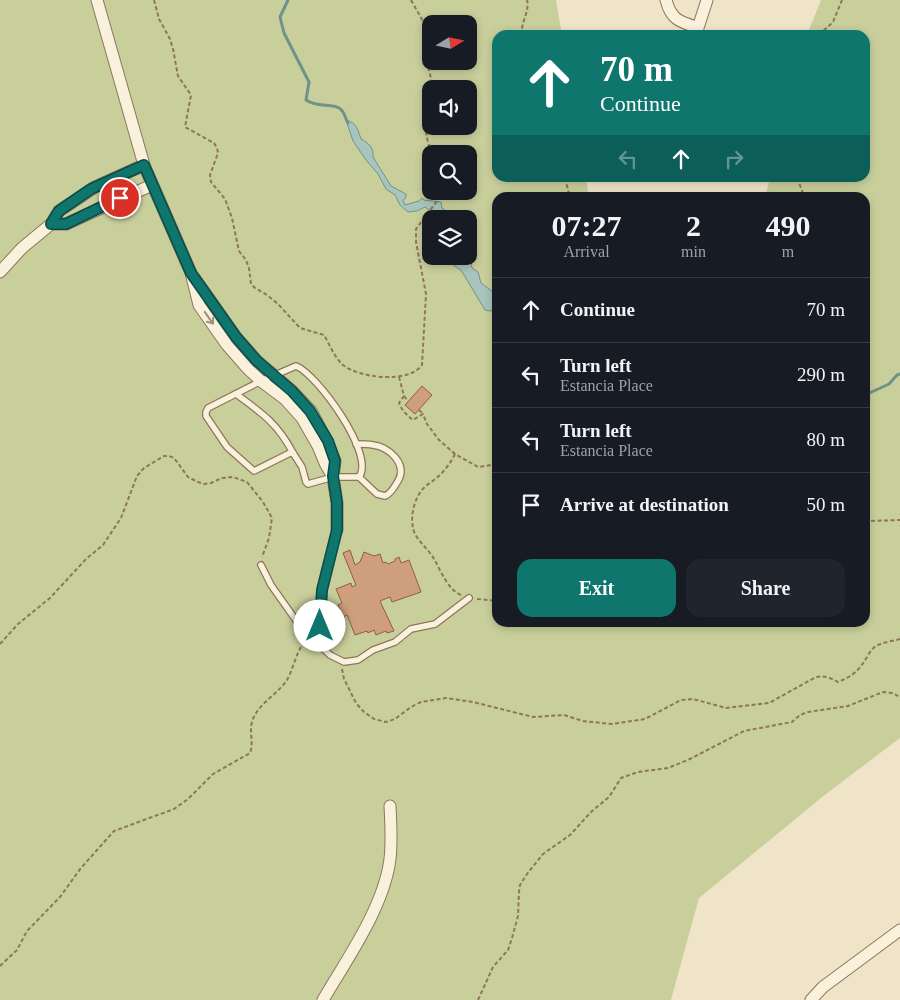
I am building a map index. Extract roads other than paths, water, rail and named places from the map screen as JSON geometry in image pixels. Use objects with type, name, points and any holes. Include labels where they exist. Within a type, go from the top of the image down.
[{"type":"street","points":[[97,0],[144,165],[191,273],[199,305],[227,345],[261,381],[285,399],[302,418],[333,476]]},
{"type":"street","points":[[666,0],[669,11],[680,23],[694,30]]},
{"type":"street","points":[[696,30],[707,0]]},
{"type":"street","points":[[0,272],[22,248],[51,224],[59,211],[91,189],[144,165]]},
{"type":"street","points":[[51,224],[66,224],[152,185]]},
{"type":"street","points":[[191,273],[236,337],[257,361],[292,391],[310,411],[328,441],[335,461],[333,476],[337,503],[337,530]]},
{"type":"street","points":[[323,1000],[378,904],[390,861],[392,837],[390,806]]},
{"type":"street","points":[[812,1000],[822,988],[900,930]]},
{"type":"lane","points":[[293,453],[254,471],[227,447],[206,416],[208,408],[274,375],[296,366],[302,368],[341,414],[359,450],[362,473],[359,477]]},
{"type":"lane","points":[[236,394],[270,419],[284,437],[302,468],[308,484],[333,476],[359,477],[377,494],[385,496],[392,491],[401,476],[402,470],[398,462],[383,448],[373,445],[356,444]]},
{"type":"lane","points":[[324,650],[320,626],[322,590],[337,530]]},
{"type":"lane","points":[[262,564],[271,585],[286,608],[310,636],[340,662],[358,660],[380,647],[400,640],[411,628],[435,624],[469,598]]},
{"type":"water","points":[[346,120],[355,125],[361,139],[370,146],[373,151],[373,157],[391,186],[406,194],[403,201],[405,205],[419,201],[422,198],[422,200],[441,202],[442,208],[445,210],[429,210],[425,207],[417,211],[408,212],[400,205],[395,195],[386,189],[378,174],[353,141]]},
{"type":"water","points":[[453,265],[471,265],[472,268],[478,272],[481,283],[492,291],[492,311],[485,310],[461,270]]},
{"type":"waterway","points":[[288,0],[280,17],[284,33],[309,82],[306,100],[311,103],[340,109],[348,123]]},
{"type":"waterway","points":[[870,393],[889,384],[900,374]]}]
